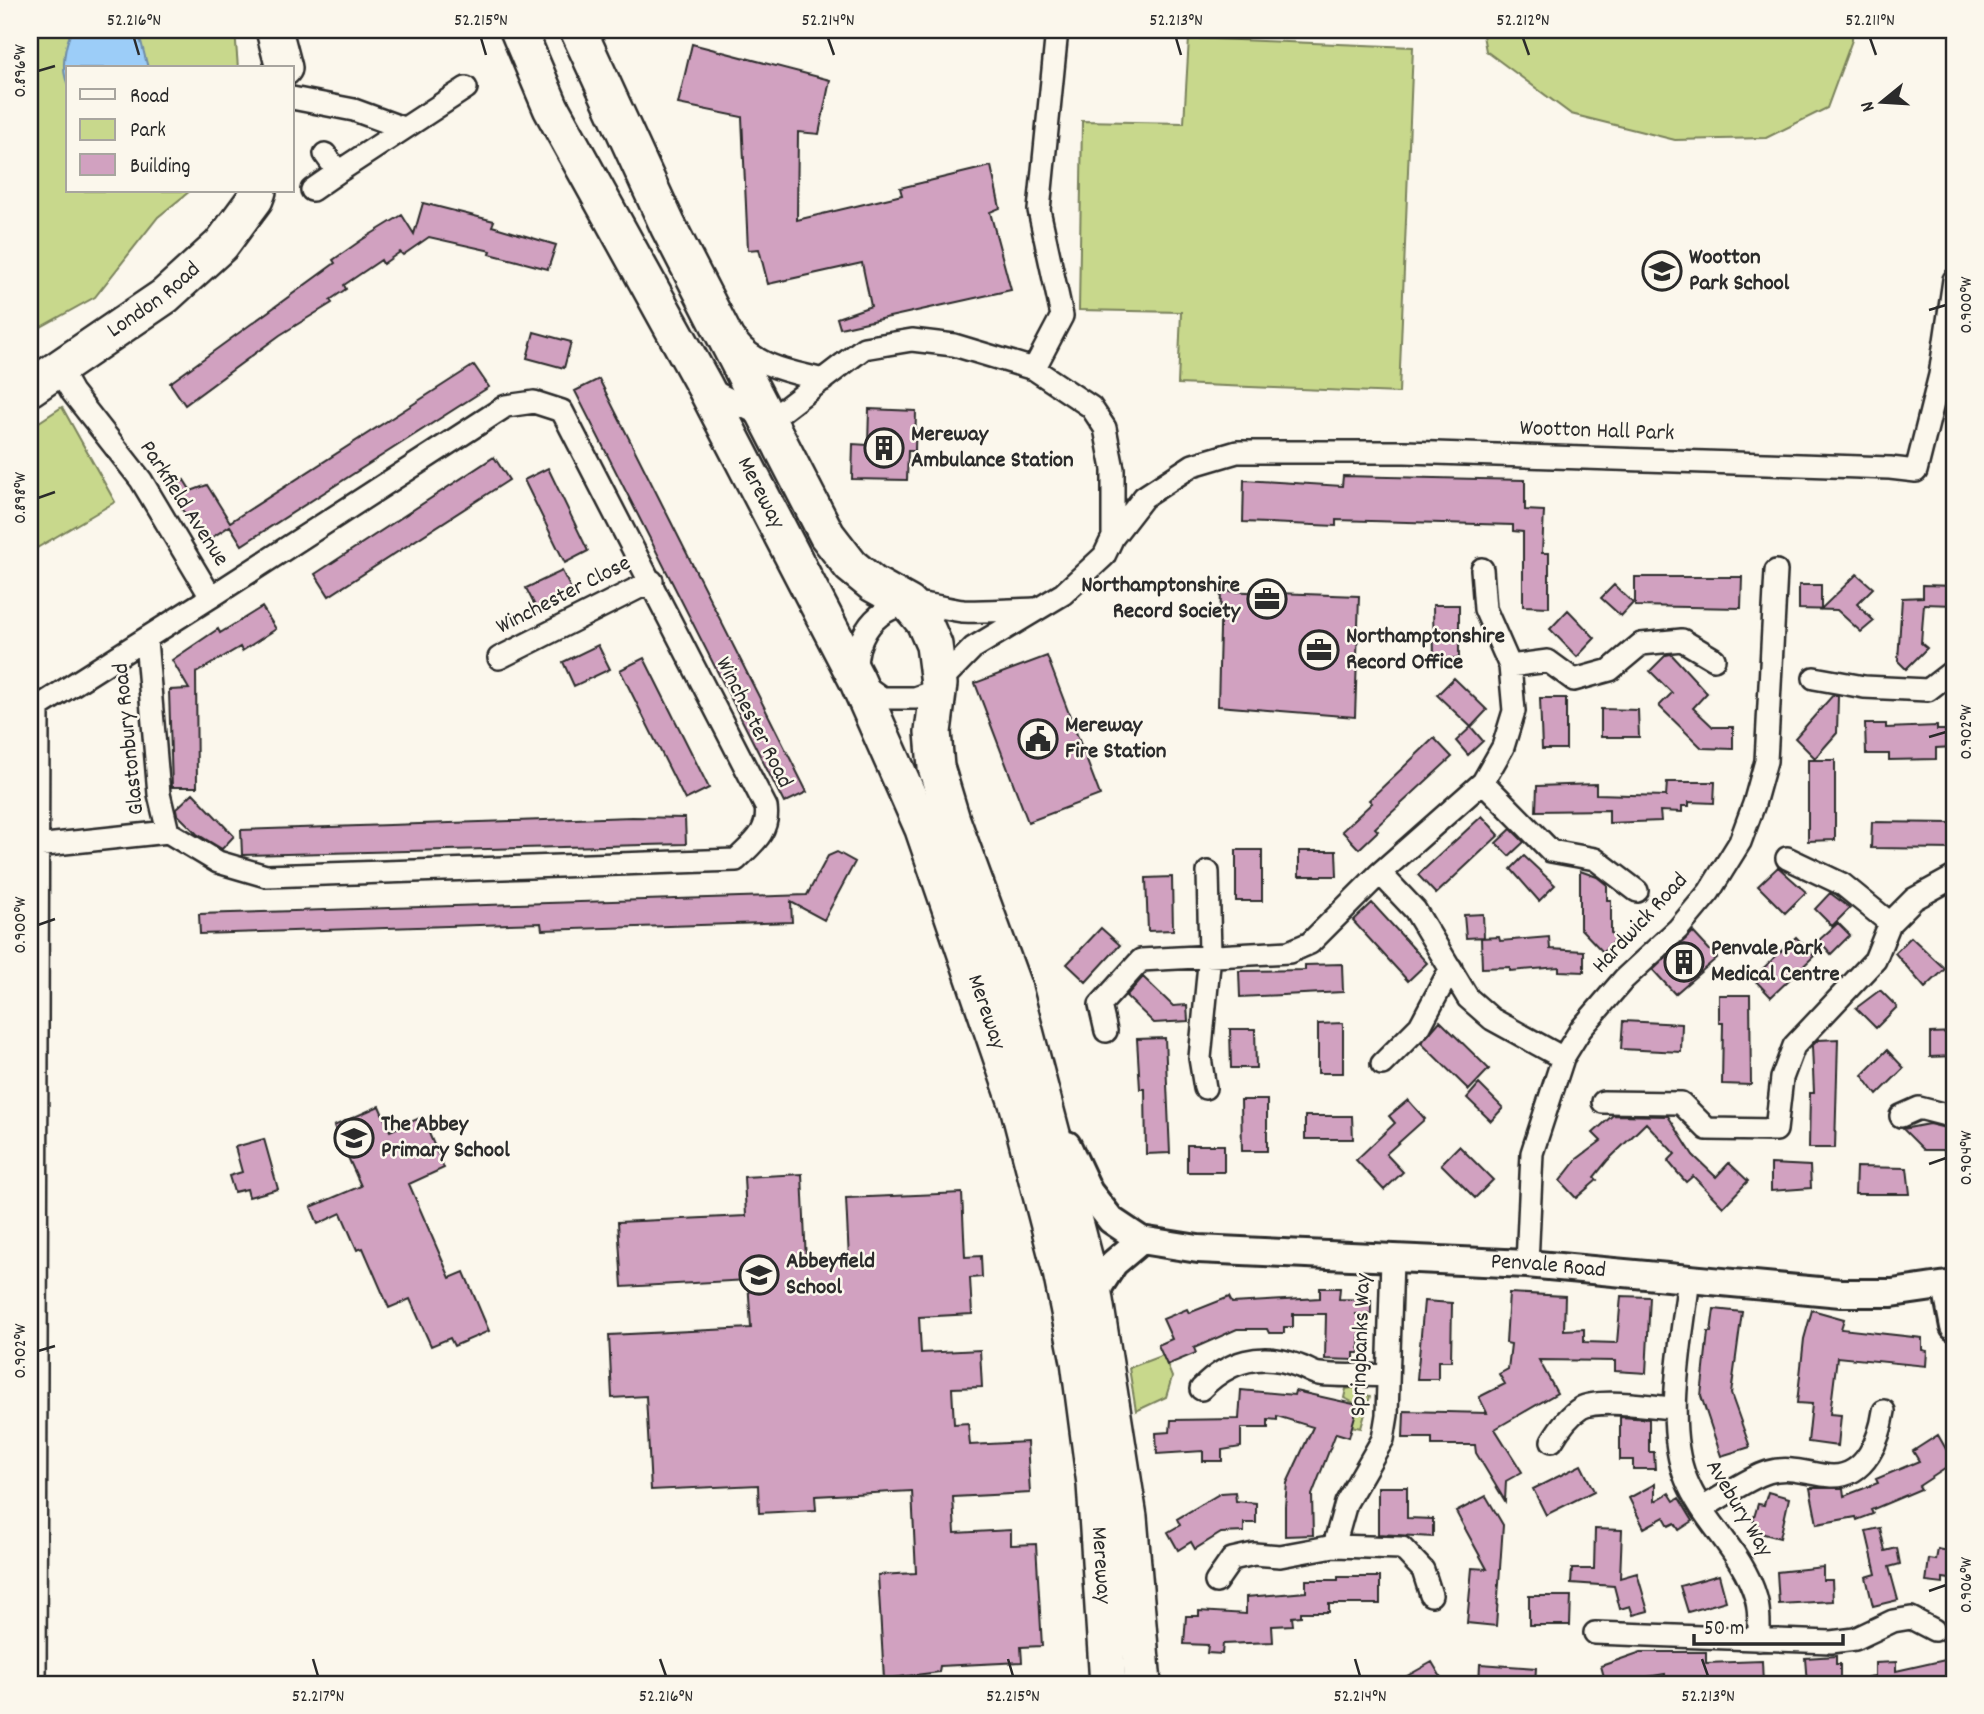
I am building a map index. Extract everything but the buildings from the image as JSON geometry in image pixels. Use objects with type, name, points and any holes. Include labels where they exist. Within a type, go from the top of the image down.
[{"type":"highway","points":[[274,30],[285,66]]},
{"type":"highway","points":[[286,66],[293,30]]},
{"type":"highway","name":"Mereway","points":[[518,30],[551,108],[705,387],[857,680],[923,829],[1018,1106],[1061,1272],[1079,1361],[1095,1484],[1108,1684]]},
{"type":"highway","name":"Mereway","points":[[578,30],[668,226],[807,496],[841,554],[873,584],[909,604],[924,622],[934,645],[939,684],[933,732],[936,767],[952,820],[1014,989],[1094,1294],[1129,1517],[1143,1684]]},
{"type":"highway","name":"London Road","points":[[30,387],[164,296],[221,245],[258,192]]},
{"type":"street","points":[[1034,369],[1062,316],[1039,210],[1057,30]]},
{"type":"street","points":[[312,190],[466,88]]},
{"type":"street","points":[[294,98],[354,110],[403,128]]},
{"type":"street","points":[[326,154],[338,172]]},
{"type":"street","name":"Wootton Hall Park","points":[[1113,537],[1144,498],[1154,491],[1193,465],[1237,452],[1419,453],[1916,471],[1940,375],[1954,280]]},
{"type":"street","points":[[710,305],[741,347],[752,356],[780,369],[823,380]]},
{"type":"street","points":[[705,387],[770,420],[864,348],[912,340],[954,345],[1034,369],[1091,407],[1105,428],[1113,469],[1113,537],[1104,556],[1063,594],[972,648],[929,693],[899,700],[882,698],[857,680],[854,659],[858,643],[868,626],[909,604],[966,611],[1034,609]]},
{"type":"street","name":"Parkfield Avenue","points":[[34,709],[211,597],[141,480],[72,392],[58,367]]},
{"type":"street","name":"Winchester Road","points":[[168,832],[218,862],[266,876],[736,860],[762,834],[768,821],[766,807],[652,581],[562,411],[534,402],[506,406],[211,597]]},
{"type":"street","points":[[1106,1031],[1100,1005],[1141,960],[1289,951],[1310,943],[1380,873],[1483,782],[1503,747],[1514,711],[1510,666],[1485,609],[1482,569]]},
{"type":"street","name":"Hardwick Road","points":[[1527,1264],[1532,1153],[1563,1058],[1581,1029],[1624,979],[1694,910],[1740,842],[1766,761],[1776,570]]},
{"type":"street","name":"Winchester Close","points":[[499,658],[652,581]]},
{"type":"street","points":[[1510,666],[1548,661],[1574,680],[1611,670],[1641,644],[1682,639],[1714,659]]},
{"type":"street","name":"Glastonbury Road","points":[[146,640],[159,793],[168,832]]},
{"type":"street","points":[[1814,678],[1864,687],[1928,690],[1954,670]]},
{"type":"street","points":[[34,709],[32,1609],[36,1684]]},
{"type":"street","points":[[1483,782],[1551,851],[1595,859],[1637,891]]},
{"type":"street","points":[[34,834],[168,832]]},
{"type":"street","points":[[1787,858],[1842,884],[1890,923]]},
{"type":"street","points":[[1205,1088],[1200,1058],[1210,954],[1208,872]]},
{"type":"street","points":[[1380,873],[1415,910],[1468,998],[1492,1019],[1563,1058]]},
{"type":"street","points":[[1603,1102],[1681,1103],[1707,1129],[1776,1130],[1782,1077],[1794,1046],[1875,960],[1890,923],[1914,899],[1954,877]]},
{"type":"street","points":[[1382,1064],[1420,1026],[1451,968]]},
{"type":"street","points":[[1037,1079],[1089,1192],[1111,1220],[1141,1240],[1114,1263],[1094,1294]]},
{"type":"street","points":[[1901,1116],[1919,1108],[1954,1117]]},
{"type":"street","name":"Penvale Road","points":[[1141,1240],[1198,1249],[1392,1260],[1527,1264],[1841,1293],[1892,1293],[1950,1285]]},
{"type":"street","name":"Springbanks Way","points":[[1334,1546],[1346,1503],[1383,1439],[1392,1260]]},
{"type":"street","name":"Avebury Way","points":[[1689,1278],[1675,1408],[1685,1478],[1702,1508],[1745,1569],[1757,1600],[1759,1640]]},
{"type":"street","points":[[1950,1285],[1954,1327]]},
{"type":"street","points":[[1201,1389],[1218,1371],[1242,1361],[1278,1360],[1300,1366],[1312,1373],[1337,1377],[1358,1373],[1388,1376]]},
{"type":"street","points":[[1552,1441],[1561,1425],[1582,1407],[1605,1405],[1675,1408]]},
{"type":"street","points":[[1702,1508],[1768,1472],[1790,1469],[1833,1476],[1850,1473],[1869,1455],[1881,1433],[1884,1411]]},
{"type":"street","points":[[1216,1582],[1232,1559],[1254,1554],[1280,1556],[1334,1546],[1402,1548],[1423,1570],[1431,1595]]},
{"type":"street","points":[[1595,1633],[1654,1633],[1759,1640],[1855,1639],[1893,1621],[1911,1618],[1934,1630]]},
{"type":"green space","points":[[30,30],[235,30],[238,66],[66,66],[66,192],[189,192],[158,217],[95,297],[30,333]]},
{"type":"green space","points":[[1482,30],[1852,30],[1852,40],[1827,108],[1766,138],[1675,140],[1571,114],[1486,51]]},
{"type":"green space","points":[[1189,38],[1413,47],[1399,393],[1178,384],[1181,312],[1079,310],[1082,121],[1184,123]]},
{"type":"green space","points":[[62,407],[115,502],[30,552],[30,428]]},
{"type":"green space","points":[[1163,1355],[1172,1377],[1166,1397],[1136,1411],[1129,1368]]},
{"type":"green space","points":[[1358,1387],[1359,1392],[1370,1396],[1361,1428],[1351,1426],[1358,1405],[1344,1398],[1346,1389]]},
{"type":"water","points":[[72,30],[138,30],[147,66],[66,66],[66,79],[64,57]]},
{"type":"place","name":"Wootton Park School","points":[[1662,271]]},
{"type":"place","name":"Mereway Ambulance Station","points":[[884,448]]},
{"type":"place","name":"Northamptonshire Record Society","points":[[1267,599]]},
{"type":"place","name":"Northamptonshire Record Office","points":[[1319,650]]},
{"type":"place","name":"Mereway Fire Station","points":[[1038,739]]},
{"type":"place","name":"Penvale Park Medical Centre","points":[[1684,962]]},
{"type":"place","name":"The Abbey Primary School","points":[[354,1138]]},
{"type":"place","name":"Abbeyfield School","points":[[759,1275]]}]
